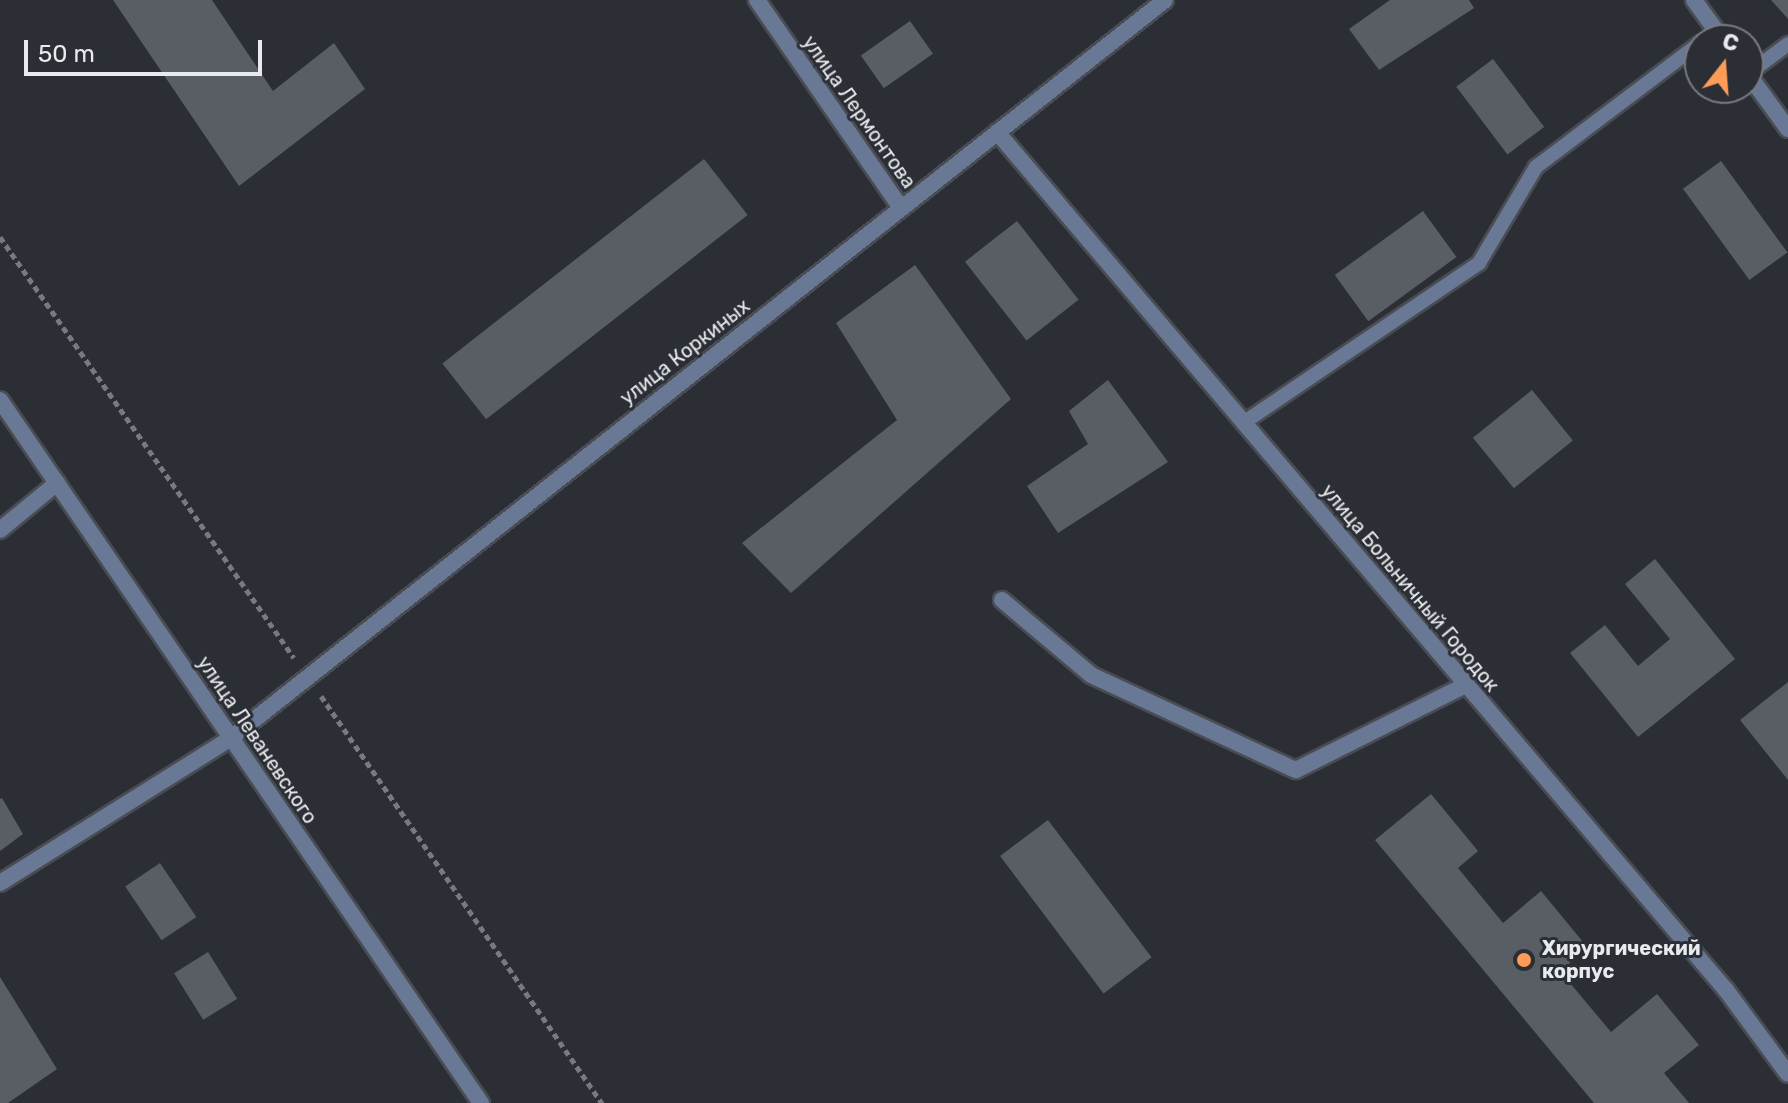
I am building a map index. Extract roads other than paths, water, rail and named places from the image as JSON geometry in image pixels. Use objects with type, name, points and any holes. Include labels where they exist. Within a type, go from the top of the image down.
[{"type":"street","name":"улица Лермонтова","points":[[757,0],[901,208]]},
{"type":"street","name":"улица Коркиных","points":[[0,883],[231,738],[1165,0]]},
{"type":"street","points":[[1694,0],[1705,24]]},
{"type":"street","points":[[1764,96],[1788,129]]},
{"type":"street","name":"улица Больничный Городок","points":[[997,132],[1726,990],[1788,1074]]},
{"type":"street","name":"улица Леваневского","points":[[0,400],[481,1103]]},
{"type":"street","points":[[0,530],[57,483]]},
{"type":"street","points":[[1002,600],[1091,675],[1296,770],[1466,685]]},
{"type":"lane","points":[[1764,62],[1788,44]]},
{"type":"lane","points":[[1243,423],[1479,263],[1536,167],[1684,58]]},
{"type":"place","name":"Хирургический корпус","points":[[1524,960]]}]
